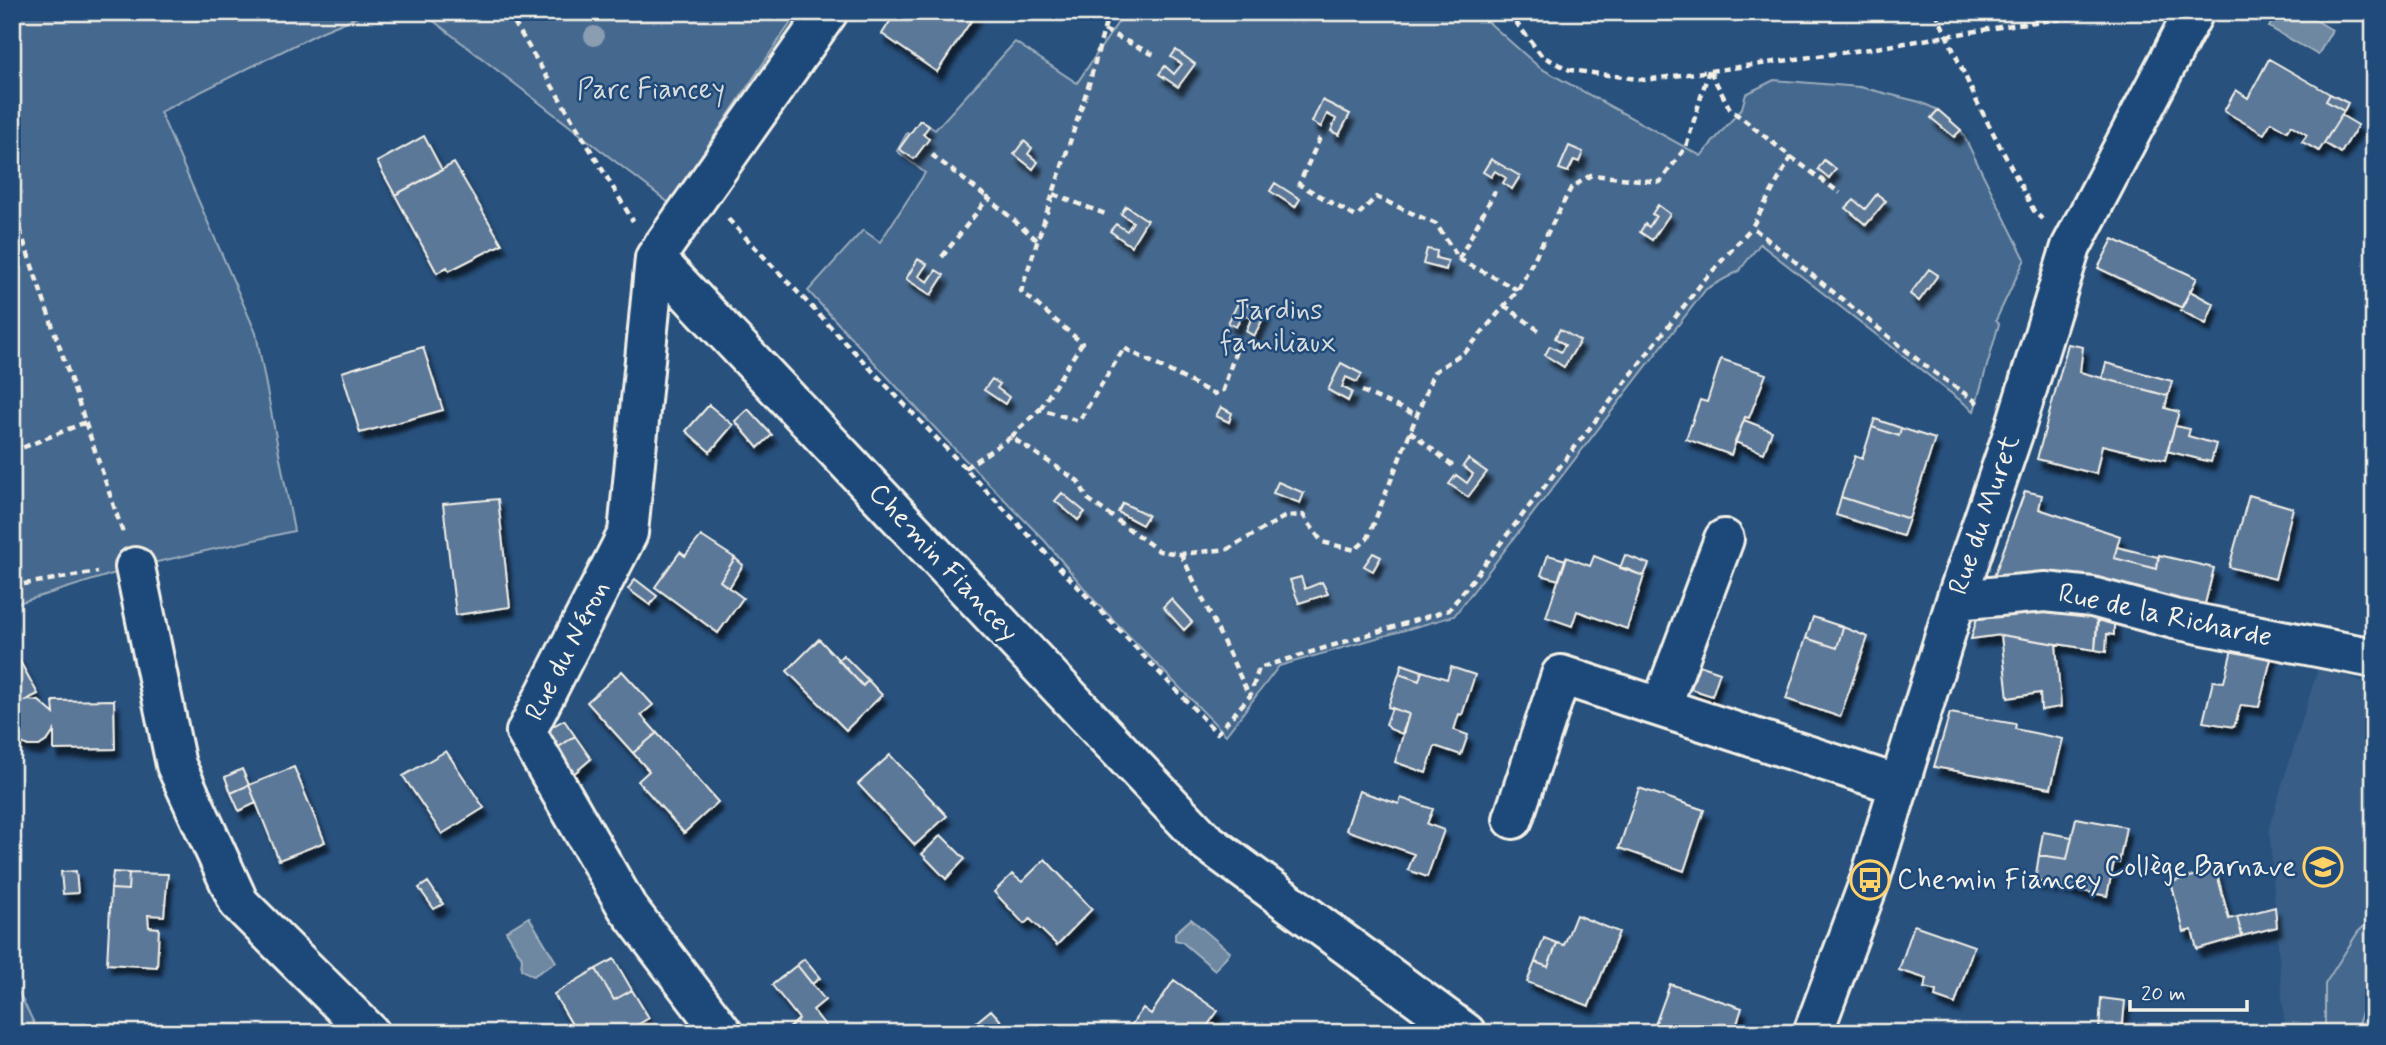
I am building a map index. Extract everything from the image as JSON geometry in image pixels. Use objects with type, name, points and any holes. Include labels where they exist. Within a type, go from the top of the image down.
[{"type":"street","points":[[656,258],[828,12]]},
{"type":"street","name":"Rue du Muret","points":[[1813,1033],[1870,880],[1956,600],[2015,428],[2071,247],[2194,12]]},
{"type":"street","name":"Rue du Néron","points":[[656,258],[628,533],[526,732],[626,907],[723,1033]]},
{"type":"street","name":"Chemin Fiancey","points":[[656,258],[1204,840],[1466,1033]]},
{"type":"street","points":[[1661,707],[1724,539]]},
{"type":"street","points":[[121,569],[176,765],[239,903],[370,1033]]},
{"type":"street","name":"Rue de la Richarde","points":[[1956,600],[2045,592],[2092,597],[2174,619],[2374,658]]},
{"type":"street","points":[[1513,818],[1562,675],[1899,785]]},
{"type":"path","points":[[508,12],[656,258]]},
{"type":"path","points":[[965,468],[1012,437],[1040,409],[1082,343],[1021,291],[1090,84],[1108,15],[1103,12]]},
{"type":"path","points":[[1936,12],[2034,211],[2071,247]]},
{"type":"path","points":[[1511,14],[1542,56],[1570,70],[1645,80],[1947,37],[2018,24],[2125,12]]},
{"type":"path","points":[[1104,30],[1156,56]]},
{"type":"path","points":[[1709,70],[1730,109],[1791,158],[1840,192]]},
{"type":"path","points":[[1012,437],[1078,481],[1088,499],[1159,551],[1181,554],[1228,548],[1286,516],[1303,515],[1322,542],[1355,550],[1368,538],[1434,372],[1467,350],[1518,290],[1571,188],[1591,175],[1660,182],[1686,148],[1709,70]]},
{"type":"path","points":[[1320,138],[1298,184],[1356,217],[1376,197],[1436,224],[1459,259],[1518,290]]},
{"type":"path","points":[[932,155],[1037,240]]},
{"type":"path","points":[[702,191],[1217,733],[1250,696],[1259,668],[1449,610],[1701,285],[1752,227],[1791,158]]},
{"type":"path","points":[[1459,259],[1495,191]]},
{"type":"path","points":[[1053,194],[1108,215]]},
{"type":"path","points":[[942,257],[988,198]]},
{"type":"path","points":[[12,207],[86,422],[121,569],[12,586]]},
{"type":"path","points":[[1752,227],[1928,368],[2015,428]]},
{"type":"path","points":[[1504,305],[1541,332]]},
{"type":"path","points":[[1040,409],[1079,421],[1124,348],[1214,394],[1223,390],[1240,338]]},
{"type":"path","points":[[1363,391],[1416,415]]},
{"type":"path","points":[[12,452],[86,422]]},
{"type":"path","points":[[1410,431],[1454,467]]},
{"type":"path","points":[[1181,554],[1250,696]]},
{"type":"shaded area","points":[[2277,12],[2302,12],[2332,30],[2318,55],[2269,27]]},
{"type":"shaded area","name":"Collège Barnave","points":[[2319,665],[2374,686],[2374,1033],[2285,1033],[2269,827]]},
{"type":"shaded area","points":[[529,917],[556,962],[533,976],[521,969],[522,958],[506,931]]},
{"type":"shaded area","points":[[1191,919],[1230,952],[1215,970],[1182,942],[1175,940],[1175,933]]},
{"type":"green space","points":[[12,12],[369,12],[323,31],[160,112],[256,333],[294,531],[135,567],[12,605]]},
{"type":"green space","name":"Parc Fiancey","points":[[422,12],[798,12],[669,203]]},
{"type":"green space","name":"Jardins familiaux","points":[[1125,12],[1477,12],[1540,68],[1701,156],[1742,108],[1746,94],[1774,80],[1860,87],[1920,102],[1938,110],[1961,130],[2025,259],[1996,320],[1999,324],[1974,411],[1760,244],[1739,271],[1706,289],[1454,616],[1279,666],[1226,735],[1094,600],[1045,541],[948,442],[808,291],[863,230],[880,242],[925,173],[897,151],[907,133],[910,135],[920,120],[935,130],[1015,42],[1077,83]]},
{"type":"green space","points":[[2374,917],[2374,978],[2355,1033],[2325,1033],[2325,984],[2358,932]]},
{"type":"green space","points":[[12,979],[39,1033],[12,1033]]},
{"type":"building","points":[[896,12],[977,12],[937,72],[882,34]]},
{"type":"building","points":[[1176,50],[1195,64],[1178,87],[1159,74],[1165,66],[1174,74],[1182,64],[1171,57]]},
{"type":"building","points":[[2269,59],[2330,94],[2326,101],[2344,111],[2319,151],[2302,142],[2307,135],[2291,125],[2287,131],[2271,122],[2264,134],[2224,111],[2236,90],[2248,98]]},
{"type":"building","points":[[2330,94],[2348,103],[2344,111],[2326,101]]},
{"type":"building","points":[[1322,100],[1350,114],[1339,135],[1331,131],[1336,119],[1327,114],[1321,127],[1312,122]]},
{"type":"building","points":[[1938,110],[1961,130],[1954,137],[1931,118]]},
{"type":"building","points":[[2341,115],[2358,125],[2341,153],[2324,143]]},
{"type":"building","points":[[920,120],[929,126],[923,134],[929,139],[914,159],[899,149]]},
{"type":"building","points":[[424,136],[442,170],[395,195],[377,162]]},
{"type":"building","points":[[1024,141],[1032,148],[1028,154],[1038,162],[1033,169],[1014,154]]},
{"type":"building","points":[[1569,146],[1583,152],[1579,162],[1574,160],[1568,172],[1559,169]]},
{"type":"building","points":[[1491,159],[1520,176],[1512,189],[1503,183],[1506,178],[1495,171],[1491,177],[1483,172]]},
{"type":"building","points":[[1824,160],[1836,169],[1829,178],[1818,169]]},
{"type":"building","points":[[454,163],[502,244],[449,271],[447,267],[437,273],[395,195]]},
{"type":"building","points":[[1275,183],[1300,199],[1295,207],[1270,191]]},
{"type":"building","points":[[1877,194],[1886,201],[1866,225],[1846,208],[1854,200],[1865,209]]},
{"type":"building","points":[[1658,205],[1670,214],[1652,240],[1640,232],[1645,224],[1649,227],[1656,216],[1652,214]]},
{"type":"building","points":[[1126,206],[1147,220],[1131,246],[1110,231],[1116,224],[1127,231],[1133,222],[1121,214]]},
{"type":"building","points":[[2113,239],[2197,278],[2182,308],[2098,268]]},
{"type":"building","points":[[1427,249],[1437,251],[1436,258],[1448,261],[1446,270],[1423,264]]},
{"type":"building","points":[[918,259],[927,264],[919,276],[928,282],[936,270],[944,275],[931,295],[906,279]]},
{"type":"building","points":[[1929,269],[1938,275],[1919,301],[1910,294]]},
{"type":"building","points":[[2190,291],[2214,304],[2206,324],[2180,310]]},
{"type":"building","points":[[1239,301],[1266,313],[1254,336],[1246,331],[1251,319],[1243,314],[1236,327],[1228,323]]},
{"type":"building","points":[[1560,329],[1580,341],[1564,367],[1545,355],[1550,346],[1561,352],[1565,345],[1555,338]]},
{"type":"building","points":[[2068,344],[2083,347],[2080,372],[2168,396],[2165,408],[2179,412],[2165,460],[2102,445],[2096,474],[2037,459]]},
{"type":"building","points":[[423,347],[443,410],[360,433],[342,372]]},
{"type":"building","points":[[1721,359],[1766,374],[1749,418],[1745,417],[1731,455],[1686,439],[1700,400],[1707,402]]},
{"type":"building","points":[[1341,363],[1362,374],[1357,382],[1346,377],[1342,387],[1352,392],[1348,401],[1328,390]]},
{"type":"building","points":[[2106,363],[2172,381],[2168,396],[2102,378]]},
{"type":"building","points":[[992,379],[1000,384],[997,388],[1009,397],[1005,404],[984,390]]},
{"type":"building","points":[[709,405],[733,425],[710,452],[686,431]]},
{"type":"building","points":[[1221,407],[1232,413],[1229,422],[1216,416]]},
{"type":"building","points":[[748,409],[772,435],[758,448],[735,421]]},
{"type":"building","points":[[1875,419],[1901,428],[1899,436],[1872,427]]},
{"type":"building","points":[[1744,420],[1772,431],[1764,453],[1735,442]]},
{"type":"building","points":[[2175,426],[2190,429],[2188,436],[2216,444],[2211,462],[2167,451]]},
{"type":"building","points":[[1872,427],[1899,436],[1901,428],[1935,439],[1909,519],[1841,497],[1855,456],[1862,459]]},
{"type":"building","points":[[1468,459],[1487,472],[1468,497],[1449,484],[1456,475],[1467,483],[1473,474],[1463,466]]},
{"type":"building","points":[[1278,482],[1304,493],[1300,503],[1273,493]]},
{"type":"building","points":[[2025,491],[2042,495],[2039,509],[2120,536],[2114,558],[2157,569],[2159,555],[2214,568],[2204,608],[1992,582]]},
{"type":"building","points":[[1062,493],[1085,512],[1078,520],[1055,501]]},
{"type":"building","points":[[2249,495],[2293,508],[2275,579],[2229,567]]},
{"type":"building","points":[[1841,497],[1909,519],[1903,536],[1836,515]]},
{"type":"building","points":[[498,499],[510,607],[456,615],[443,504]]},
{"type":"building","points":[[1123,503],[1148,515],[1142,525],[1118,512]]},
{"type":"building","points":[[701,536],[735,558],[720,581],[743,598],[718,633],[655,587],[680,552],[685,556]]},
{"type":"building","points":[[2117,547],[2158,557],[2157,569],[2114,558]]},
{"type":"building","points":[[1373,553],[1381,557],[1373,571],[1364,566]]},
{"type":"building","points":[[1548,555],[1566,560],[1559,580],[1541,575]]},
{"type":"building","points":[[1625,555],[1649,564],[1644,576],[1620,568]]},
{"type":"building","points":[[1594,556],[1644,576],[1627,629],[1577,611],[1572,626],[1546,617],[1566,557],[1590,566]]},
{"type":"building","points":[[735,558],[743,565],[729,588],[720,581]]},
{"type":"building","points":[[1301,577],[1305,589],[1322,582],[1328,594],[1299,603],[1290,580]]},
{"type":"building","points":[[635,579],[657,596],[650,605],[628,589]]},
{"type":"building","points":[[1171,599],[1192,622],[1184,630],[1163,607]]},
{"type":"building","points":[[2098,604],[2095,650],[2001,635],[1971,639],[1980,608]]},
{"type":"building","points":[[1813,617],[1843,627],[1837,648],[1806,638]]},
{"type":"building","points":[[2098,619],[2114,621],[2114,635],[2107,634],[2106,652],[2095,650]]},
{"type":"building","points":[[1843,627],[1868,637],[1840,717],[1786,699],[1806,638],[1837,648]]},
{"type":"building","points":[[2001,635],[2056,644],[2061,707],[2041,710],[2040,693],[2008,698]]},
{"type":"building","points":[[819,639],[863,686],[868,680],[882,695],[846,730],[787,671]]},
{"type":"building","points":[[2234,641],[2274,647],[2259,707],[2241,705],[2234,727],[2203,722],[2213,681],[2224,682]]},
{"type":"building","points":[[12,647],[38,694],[26,700],[39,701],[54,714],[53,701],[114,700],[115,749],[54,750],[54,731],[48,740],[39,746],[28,746],[15,740],[12,736],[12,711],[15,707],[12,708]]},
{"type":"building","points":[[843,655],[868,680],[863,686],[838,660]]},
{"type":"building","points":[[1402,664],[1422,671],[1419,681],[1399,674]]},
{"type":"building","points":[[1699,665],[1720,672],[1712,696],[1691,689]]},
{"type":"building","points":[[1451,667],[1475,675],[1462,715],[1459,714],[1454,730],[1468,735],[1461,755],[1435,746],[1426,773],[1395,762],[1409,714],[1388,707],[1399,674],[1419,681],[1422,671],[1447,679]]},
{"type":"building","points":[[622,671],[653,705],[641,715],[657,733],[633,753],[587,702]]},
{"type":"building","points":[[1392,708],[1409,714],[1402,734],[1390,729],[1386,724]]},
{"type":"building","points":[[1950,713],[2016,724],[2015,729],[2063,739],[2051,788],[1934,767]]},
{"type":"building","points":[[564,720],[575,736],[553,751],[546,730]]},
{"type":"building","points":[[657,733],[718,802],[684,833],[638,781],[649,771],[633,753]]},
{"type":"building","points":[[575,736],[591,759],[571,776],[553,751]]},
{"type":"building","points":[[446,751],[484,808],[442,834],[403,776]]},
{"type":"building","points":[[890,755],[947,816],[915,845],[858,784]]},
{"type":"building","points":[[294,767],[325,842],[279,860],[249,785]]},
{"type":"building","points":[[242,769],[249,785],[231,793],[225,777]]},
{"type":"building","points":[[249,785],[256,803],[239,811],[231,793]]},
{"type":"building","points":[[1639,788],[1704,810],[1684,871],[1619,848]]},
{"type":"building","points":[[1359,791],[1399,804],[1401,798],[1433,809],[1427,824],[1444,830],[1427,877],[1408,870],[1414,854],[1346,830]]},
{"type":"building","points":[[2076,818],[2126,827],[2119,863],[2114,862],[2107,896],[2035,881],[2039,855],[2067,859]]},
{"type":"building","points":[[2043,832],[2072,837],[2067,859],[2039,855]]},
{"type":"building","points":[[941,835],[965,859],[946,879],[922,854]]},
{"type":"building","points":[[1045,859],[1092,909],[1057,945],[1030,919],[1024,924],[994,892],[1012,874],[1022,882]]},
{"type":"building","points":[[2216,870],[2229,919],[2237,917],[2242,936],[2197,949],[2192,930],[2184,932],[2171,882]]},
{"type":"building","points":[[76,871],[78,893],[63,894],[61,872]]},
{"type":"building","points":[[113,872],[129,873],[128,890],[111,889]]},
{"type":"building","points":[[129,873],[168,874],[164,916],[148,915],[149,927],[159,928],[157,967],[107,964],[111,889],[128,890]]},
{"type":"building","points":[[428,882],[443,904],[434,909],[419,888]]},
{"type":"building","points":[[2275,907],[2277,927],[2242,936],[2237,917]]},
{"type":"building","points":[[1576,915],[1619,932],[1589,1006],[1527,982],[1535,962],[1548,967],[1557,943],[1564,945]]},
{"type":"building","points":[[1914,925],[1974,946],[1955,1004],[1935,997],[1936,991],[1924,988],[1927,979],[1899,970]]},
{"type":"building","points":[[1544,938],[1557,943],[1548,967],[1535,962]]},
{"type":"building","points":[[614,959],[632,990],[614,1000],[596,969]]},
{"type":"building","points":[[804,959],[820,978],[812,984],[797,965]]},
{"type":"building","points":[[797,965],[825,1000],[813,1010],[831,1033],[784,1033],[799,1019],[772,985]]},
{"type":"building","points":[[596,969],[614,1000],[632,990],[649,1018],[624,1033],[577,1033],[554,994]]},
{"type":"building","points":[[1174,980],[1218,1011],[1202,1033],[1126,1033],[1143,1008],[1151,1014]]},
{"type":"building","points":[[1670,984],[1742,1008],[1734,1033],[1652,1033]]},
{"type":"building","points":[[2101,998],[2125,1001],[2122,1033],[2099,1032]]},
{"type":"building","points":[[991,1010],[1012,1033],[963,1033]]},
{"type":"place","name":"Collège Barnave","points":[[2323,867]]},
{"type":"place","name":"Chemin Fiancey","points":[[1870,880]]}]
